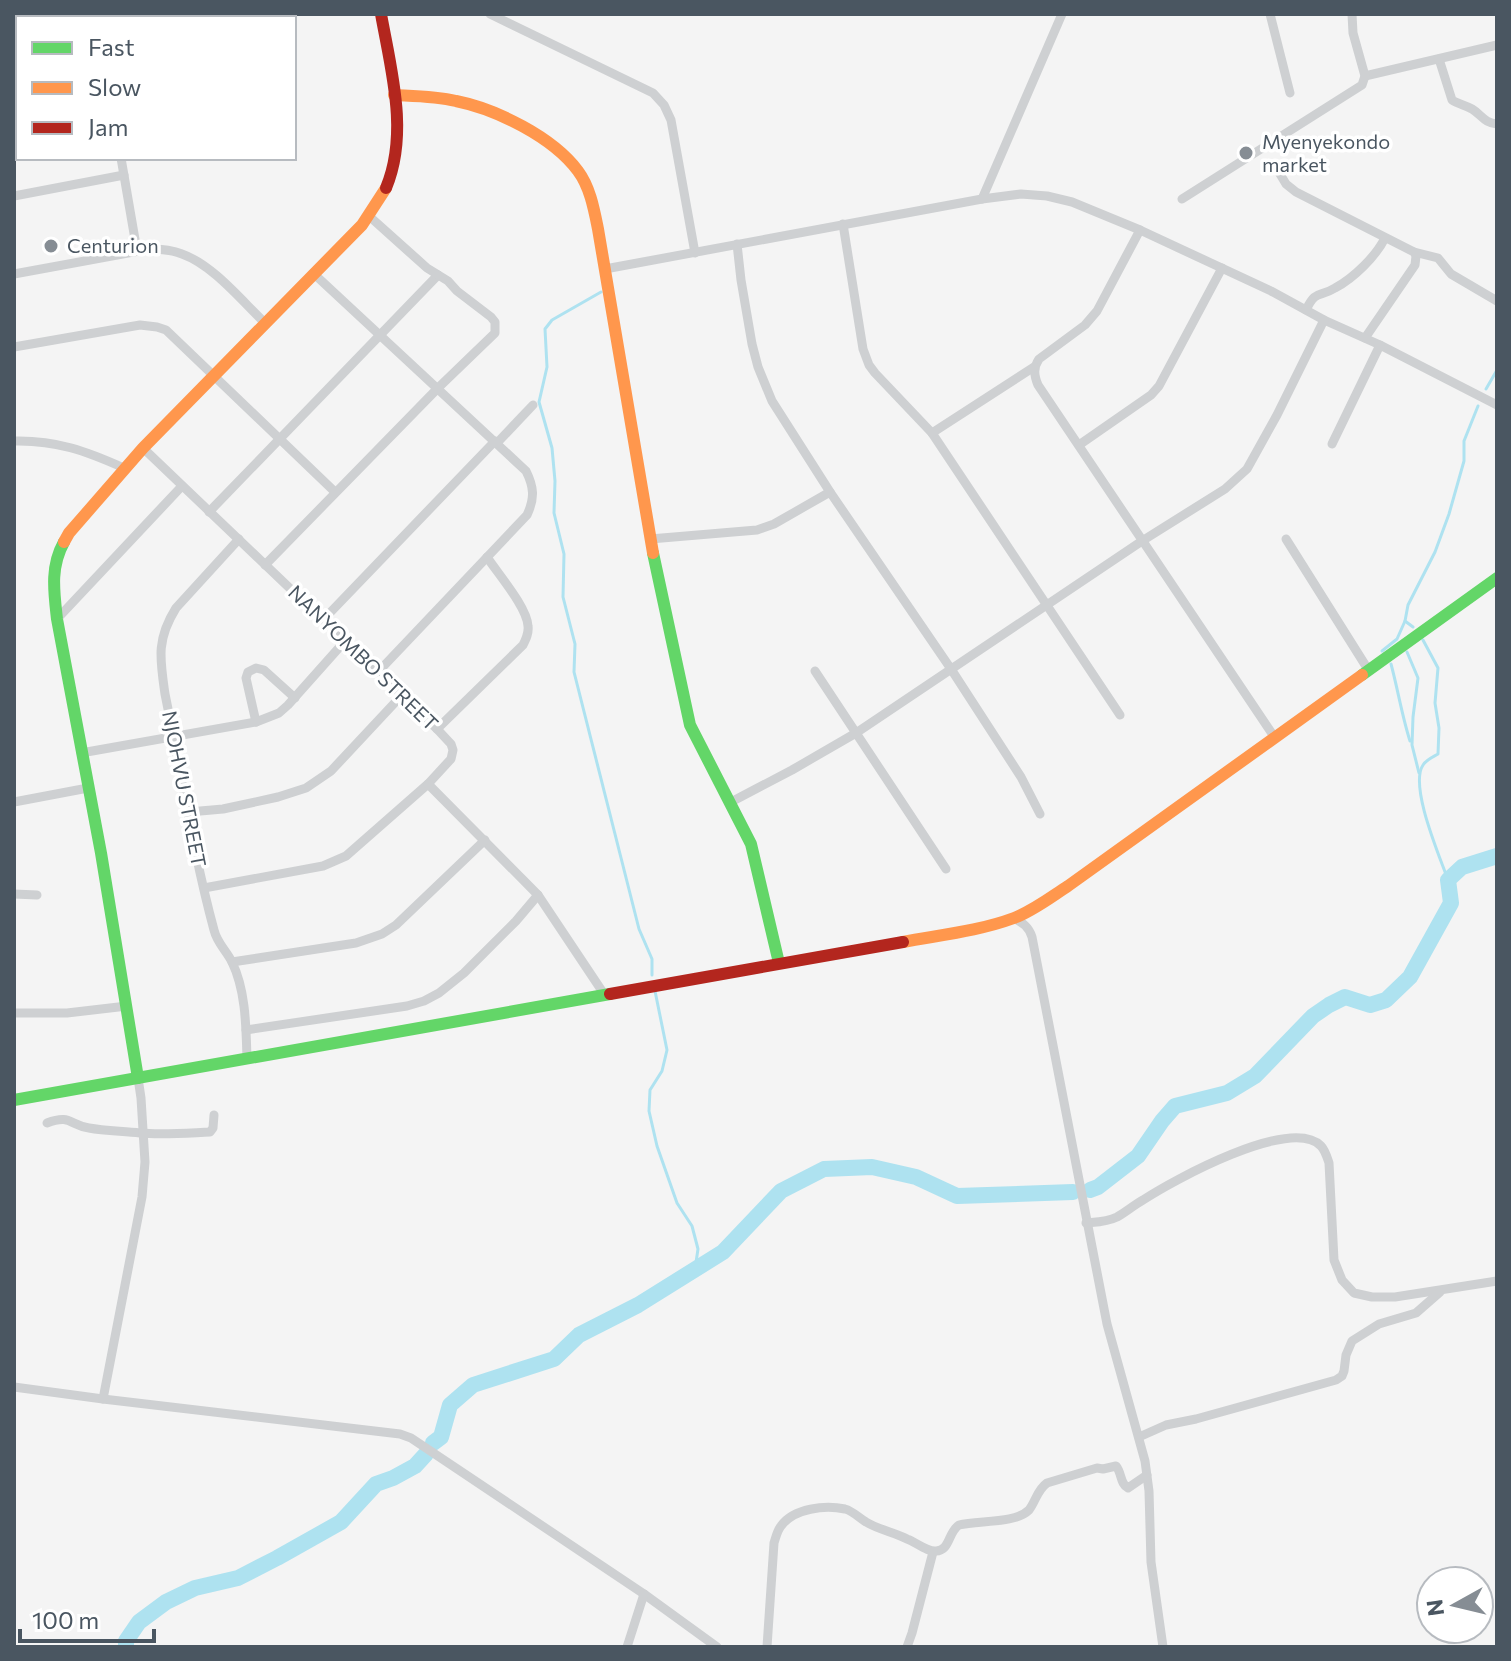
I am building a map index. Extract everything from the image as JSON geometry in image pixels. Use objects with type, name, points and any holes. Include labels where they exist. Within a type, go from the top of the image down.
[{"type":"street","points":[[103,1399],[142,1197],[144,1133],[127,1006],[57,619],[54,570],[61,546],[69,533],[124,468],[369,216],[385,191],[394,167],[399,134],[381,14]]},
{"type":"street","points":[[490,14],[653,93],[664,105],[671,120],[695,253]]},
{"type":"street","points":[[982,199],[1062,14]]},
{"type":"street","points":[[1270,14],[1290,93]]},
{"type":"street","points":[[1182,199],[1362,85],[1365,76],[1353,33],[1352,14]]},
{"type":"street","points":[[1365,76],[1497,45]]},
{"type":"street","points":[[1439,59],[1452,100],[1475,111],[1486,122],[1497,124]]},
{"type":"street","points":[[394,95],[433,97],[488,111],[530,132],[557,151],[579,172],[588,190],[598,229],[650,539],[690,725],[754,853],[779,963]]},
{"type":"street","points":[[121,160],[137,251]]},
{"type":"street","points":[[1277,169],[1286,184],[1296,192],[1414,252],[1438,258],[1451,274],[1497,301]]},
{"type":"street","points":[[14,196],[124,175]]},
{"type":"street","points":[[605,269],[982,199],[1021,194],[1047,196],[1072,202],[1222,268],[1497,405]]},
{"type":"street","points":[[265,565],[495,333],[491,317],[448,281],[427,268],[369,216]]},
{"type":"street","points":[[843,224],[865,357],[875,373],[932,433],[1120,715]]},
{"type":"street","points":[[932,433],[1034,367],[1046,352],[1085,325],[1097,311],[1140,230]]},
{"type":"street","points":[[1306,310],[1316,295],[1334,289],[1374,256],[1385,238]]},
{"type":"street","points":[[737,244],[752,344],[772,401],[951,669],[1021,777],[1040,814]]},
{"type":"street","points":[[14,274],[137,251],[172,251],[191,258],[209,270],[265,323]]},
{"type":"street","points":[[1365,338],[1415,265],[1414,252]]},
{"type":"street","points":[[1079,445],[1151,395],[1159,386],[1222,268]]},
{"type":"street","points":[[313,273],[526,471],[534,493],[527,515],[378,672]]},
{"type":"street","points":[[209,512],[438,275]]},
{"type":"street","points":[[731,802],[856,733],[1142,541],[1225,489],[1247,469],[1324,320]]},
{"type":"street","points":[[14,347],[149,325],[166,330],[335,492]]},
{"type":"street","points":[[1332,444],[1380,345]]},
{"type":"street","points":[[1034,367],[1038,385],[1275,738]]},
{"type":"street","points":[[323,620],[533,405]]},
{"type":"street","points":[[14,441],[63,445],[124,468]]},
{"type":"street","name":"NANYOMBO STREET","points":[[143,448],[451,744],[451,759],[428,784]]},
{"type":"street","points":[[57,619],[182,486]]},
{"type":"street","points":[[650,539],[757,530],[774,524],[830,492]]},
{"type":"street","name":"NJOHVU STREET","points":[[239,539],[176,608],[163,633],[161,662],[215,934],[232,962],[238,981],[247,1059]]},
{"type":"street","points":[[1286,539],[1369,671]]},
{"type":"street","points":[[437,729],[527,638],[528,623],[522,608],[487,557]]},
{"type":"street","points":[[14,1100],[980,928],[1014,918],[1039,906],[1068,886],[1497,578]]},
{"type":"street","points":[[81,753],[256,722],[279,713],[345,641]]},
{"type":"street","points":[[256,722],[246,678],[248,672],[256,668],[264,670],[295,698]]},
{"type":"street","points":[[815,671],[946,869]]},
{"type":"street","points":[[189,812],[223,809],[306,788],[331,771],[402,695]]},
{"type":"street","points":[[204,888],[323,866],[335,861],[356,849],[428,784],[538,895],[604,994]]},
{"type":"street","points":[[14,802],[88,788]]},
{"type":"street","points":[[232,962],[356,943],[382,934],[396,925],[485,840]]},
{"type":"street","points":[[14,894],[37,895]]},
{"type":"street","points":[[246,1030],[424,1001],[464,973],[538,895]]},
{"type":"street","points":[[1014,918],[1030,930],[1032,937],[1107,1324],[1147,1475],[1151,1562],[1163,1647]]},
{"type":"street","points":[[14,1013],[67,1013],[127,1006]]},
{"type":"street","points":[[47,1123],[62,1118],[89,1128],[144,1133],[210,1132],[214,1115]]},
{"type":"street","points":[[1086,1223],[1119,1216],[1144,1199],[1241,1150],[1285,1138],[1301,1138],[1313,1140],[1326,1154],[1334,1260],[1342,1280],[1354,1293],[1395,1297],[1497,1281]]},
{"type":"street","points":[[1139,1437],[1166,1425],[1336,1380],[1342,1376],[1352,1341],[1379,1324],[1416,1313],[1442,1291]]},
{"type":"street","points":[[14,1387],[400,1434],[411,1438],[644,1594],[717,1647]]},
{"type":"street","points":[[767,1647],[774,1543],[779,1528],[799,1512],[821,1508],[851,1511],[866,1522],[933,1552],[945,1548],[953,1529],[959,1525],[1021,1515],[1029,1509],[1041,1487],[1047,1483],[1097,1468],[1116,1466],[1128,1488],[1147,1475]]},
{"type":"street","points":[[907,1647],[933,1552]]},
{"type":"street","points":[[627,1647],[644,1594]]},
{"type":"waterway","points":[[601,292],[552,320],[545,329],[547,367],[539,402],[552,448],[554,513],[564,554],[563,597],[575,644],[574,672],[639,929],[652,959],[652,975]]},
{"type":"waterway","points":[[1486,389],[1497,370]]},
{"type":"waterway","points":[[1413,627],[1405,621],[1408,605],[1435,552],[1449,514],[1464,461],[1464,441],[1478,406]]},
{"type":"waterway","points":[[1382,651],[1397,639],[1405,621]]},
{"type":"waterway","points":[[1423,640],[1438,668],[1435,703],[1439,728],[1438,754],[1423,765],[1420,789],[1427,822],[1448,880]]},
{"type":"waterway","points":[[1407,652],[1418,678],[1412,745],[1419,773]]},
{"type":"waterway","points":[[1391,664],[1410,741]]},
{"type":"waterway","points":[[1090,1190],[1138,1156],[1175,1106],[1227,1093],[1255,1076],[1313,1016],[1329,1005],[1345,997],[1370,1005],[1386,1000],[1410,977],[1451,903],[1448,880],[1462,867],[1497,856]]},
{"type":"waterway","points":[[655,991],[667,1050],[662,1071],[650,1090],[649,1111],[657,1146],[677,1203],[692,1226],[698,1249],[695,1269]]},
{"type":"waterway","points":[[433,1443],[441,1437],[450,1405],[473,1385],[554,1359],[579,1335],[638,1305],[723,1252],[781,1191],[824,1169],[872,1167],[916,1177],[957,1196],[1073,1192]]},
{"type":"waterway","points":[[126,1647],[126,1641],[139,1622],[166,1602],[195,1588],[238,1578],[341,1522],[376,1484],[415,1466],[426,1454]]},
{"type":"traffic: fast","points":[[64,542],[55,570],[57,619],[101,853],[138,1078]]},
{"type":"traffic: fast","points":[[653,553],[690,725],[751,844],[779,963]]},
{"type":"traffic: fast","points":[[1362,675],[1497,578]]},
{"type":"traffic: fast","points":[[14,1100],[610,994]]},
{"type":"traffic: slow","points":[[394,95],[448,99],[506,118],[554,147],[578,171],[586,184],[598,229],[653,553]]},
{"type":"traffic: slow","points":[[64,542],[143,448],[362,225],[386,188]]},
{"type":"traffic: slow","points":[[903,942],[987,926],[1035,908],[1362,675]]},
{"type":"traffic: jam","points":[[381,14],[393,79],[397,124],[393,167],[386,188]]},
{"type":"traffic: jam","points":[[610,994],[903,942]]},
{"type":"place","name":"Myenyekondo market","points":[[1246,153]]},
{"type":"place","name":"Centurion","points":[[51,246]]}]
